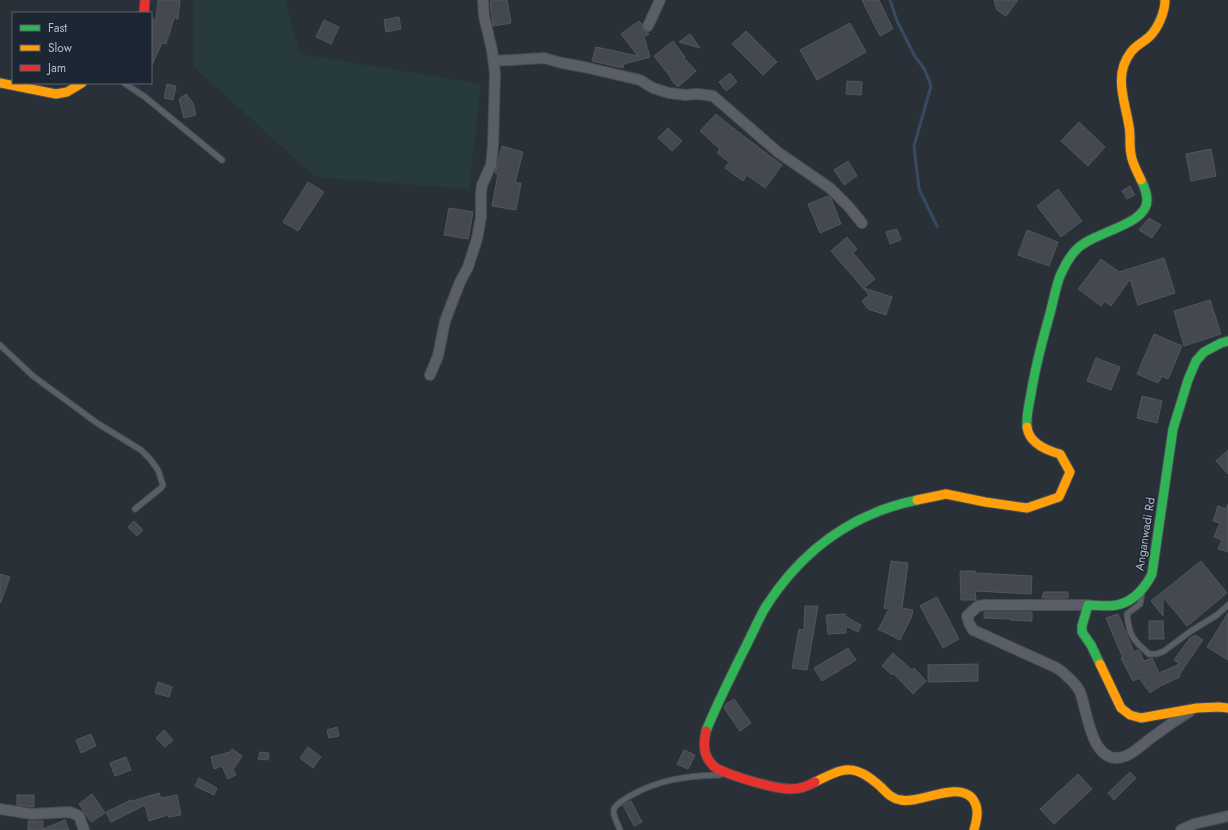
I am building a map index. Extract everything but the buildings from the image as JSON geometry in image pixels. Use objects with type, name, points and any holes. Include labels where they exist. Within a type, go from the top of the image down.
[{"type":"street","points":[[144,12],[145,0]]},
{"type":"street","points":[[430,375],[438,356],[445,321],[460,282],[468,267],[477,239],[481,218],[482,185],[491,165],[495,73],[494,61],[484,16],[483,0]]},
{"type":"street","points":[[648,26],[660,0]]},
{"type":"street","points":[[974,830],[978,816],[976,803],[970,796],[962,792],[952,792],[904,801],[894,799],[874,781],[859,771],[849,769],[833,773],[808,786],[791,789],[762,784],[730,774],[715,767],[708,759],[704,750],[705,733],[717,703],[765,609],[782,584],[805,556],[830,537],[857,521],[878,511],[898,504],[946,494],[985,502],[1027,508],[1059,497],[1070,472],[1060,454],[1044,449],[1028,435],[1025,426],[1028,402],[1060,277],[1069,258],[1089,239],[1132,222],[1145,210],[1148,202],[1147,194],[1131,155],[1130,134],[1121,90],[1122,74],[1132,49],[1152,34],[1162,15],[1165,3],[1164,0]]},
{"type":"street","points":[[494,61],[544,58],[562,64],[584,67],[640,80],[653,88],[669,94],[698,94],[713,96],[779,153],[830,188],[849,207],[862,223]]},
{"type":"street","points":[[0,83],[29,88],[52,95],[71,91],[81,84]]},
{"type":"street","name":"Anganwadi Rd","points":[[1088,605],[1120,604],[1143,588],[1149,581],[1152,574],[1173,429],[1188,380],[1196,361],[1204,352],[1228,341]]},
{"type":"street","points":[[1192,710],[1169,724],[1126,756],[1111,757],[1104,754],[1098,748],[1093,738],[1080,691],[1067,676],[1057,668],[973,630],[967,616],[978,606],[985,605],[1088,605],[1082,626],[1082,632],[1091,645],[1121,708],[1125,712],[1141,718],[1209,707],[1228,708]]},
{"type":"street","points":[[0,809],[32,814],[70,812],[79,816],[84,830]]},
{"type":"street","points":[[1181,830],[1194,824],[1228,816]]},
{"type":"lane","points":[[126,84],[145,97],[222,160]]},
{"type":"lane","points":[[0,345],[33,376],[97,423],[141,450],[150,459],[158,470],[163,485],[135,509]]},
{"type":"lane","points":[[1143,588],[1140,604],[1127,614],[1128,628],[1133,639],[1149,654],[1157,654],[1164,651],[1191,631],[1217,615],[1228,605]]},
{"type":"lane","points":[[620,830],[614,814],[614,809],[623,801],[643,788],[675,779],[697,775],[730,774]]},
{"type":"green space","points":[[194,0],[285,0],[300,54],[481,84],[469,189],[315,177],[194,67]]},
{"type":"waterway","points":[[890,0],[897,21],[914,55],[925,70],[931,86],[914,146],[919,189],[937,226]]},
{"type":"traffic: fast","points":[[1027,427],[1028,410],[1041,345],[1060,276],[1071,256],[1084,243],[1129,222],[1145,209],[1147,197],[1141,180]]},
{"type":"traffic: fast","points":[[1100,664],[1091,645],[1082,632],[1082,626],[1088,605],[1114,606],[1128,601],[1138,594],[1152,574],[1173,429],[1188,380],[1196,361],[1204,352],[1228,341]]},
{"type":"traffic: fast","points":[[706,731],[762,613],[779,588],[795,569],[811,552],[849,525],[893,506],[917,500]]},
{"type":"traffic: slow","points":[[1141,180],[1130,151],[1130,129],[1123,98],[1121,79],[1126,61],[1131,52],[1156,29],[1162,15],[1165,0]]},
{"type":"traffic: slow","points":[[0,83],[56,94],[67,92],[80,84]]},
{"type":"traffic: slow","points":[[917,500],[946,494],[985,502],[1027,508],[1059,497],[1070,472],[1060,454],[1043,448],[1034,442],[1028,433],[1027,427]]},
{"type":"traffic: slow","points":[[1100,664],[1121,708],[1130,715],[1141,718],[1197,708],[1228,708]]},
{"type":"traffic: slow","points":[[815,782],[834,773],[849,770],[864,774],[890,795],[901,800],[918,799],[948,792],[965,793],[975,802],[977,810],[974,830]]},
{"type":"traffic: jam","points":[[144,12],[145,0]]},
{"type":"traffic: jam","points":[[706,731],[704,745],[705,753],[716,768],[753,782],[774,787],[791,789],[800,788],[815,782]]}]
